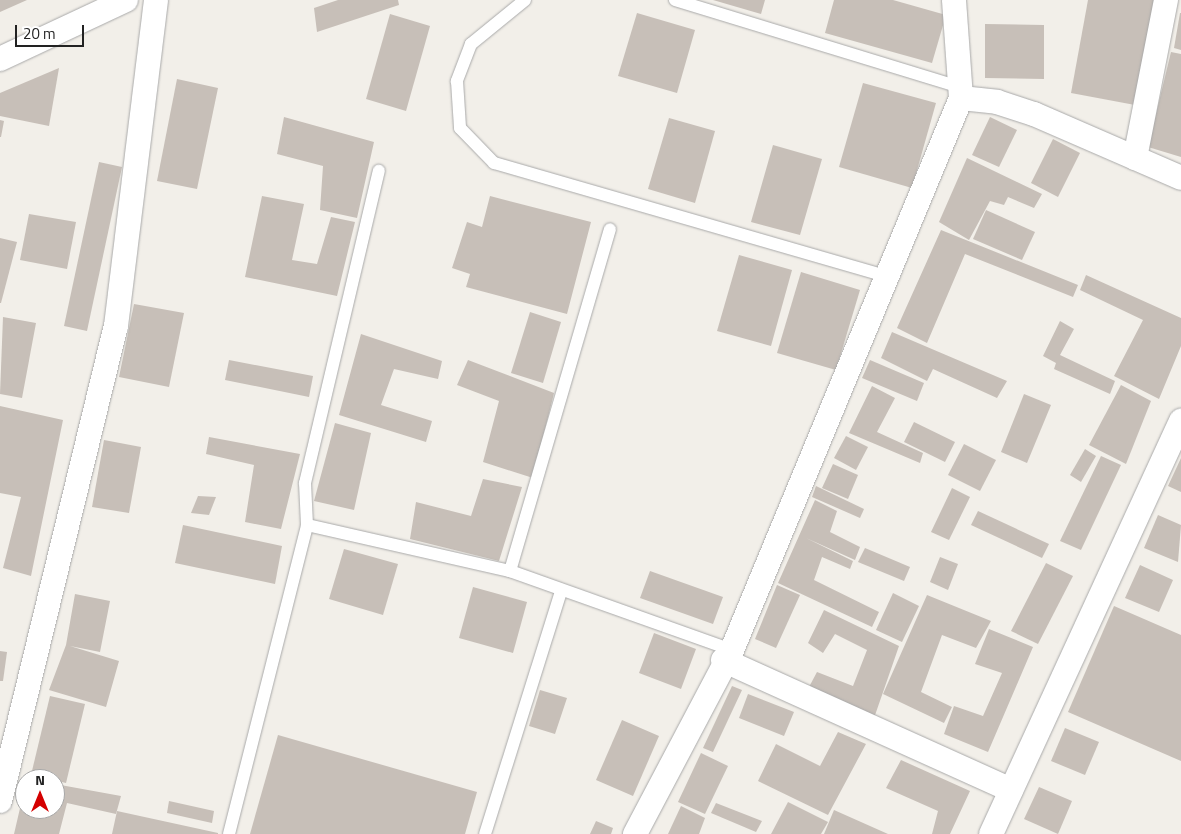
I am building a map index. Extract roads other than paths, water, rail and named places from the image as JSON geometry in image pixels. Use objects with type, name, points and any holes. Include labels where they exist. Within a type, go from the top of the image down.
[{"type":"street","points":[[0,59],[126,0]]},
{"type":"street","points":[[0,801],[116,326],[156,0]]},
{"type":"street","points":[[636,834],[728,655],[961,93],[954,0]]},
{"type":"street","points":[[1136,158],[1166,0]]},
{"type":"street","points":[[961,93],[1034,114],[1181,178]]},
{"type":"street","points":[[991,834],[1181,421]]},
{"type":"street","points":[[728,655],[1011,790]]},
{"type":"lane","points":[[525,0],[471,44],[457,81],[460,128],[494,163],[884,276]]},
{"type":"lane","points":[[675,0],[961,93]]},
{"type":"lane","points":[[229,834],[307,525],[305,483],[379,171]]},
{"type":"lane","points":[[510,571],[610,229]]},
{"type":"lane","points":[[307,525],[510,571],[728,655]]},
{"type":"lane","points":[[485,834],[561,592]]}]
